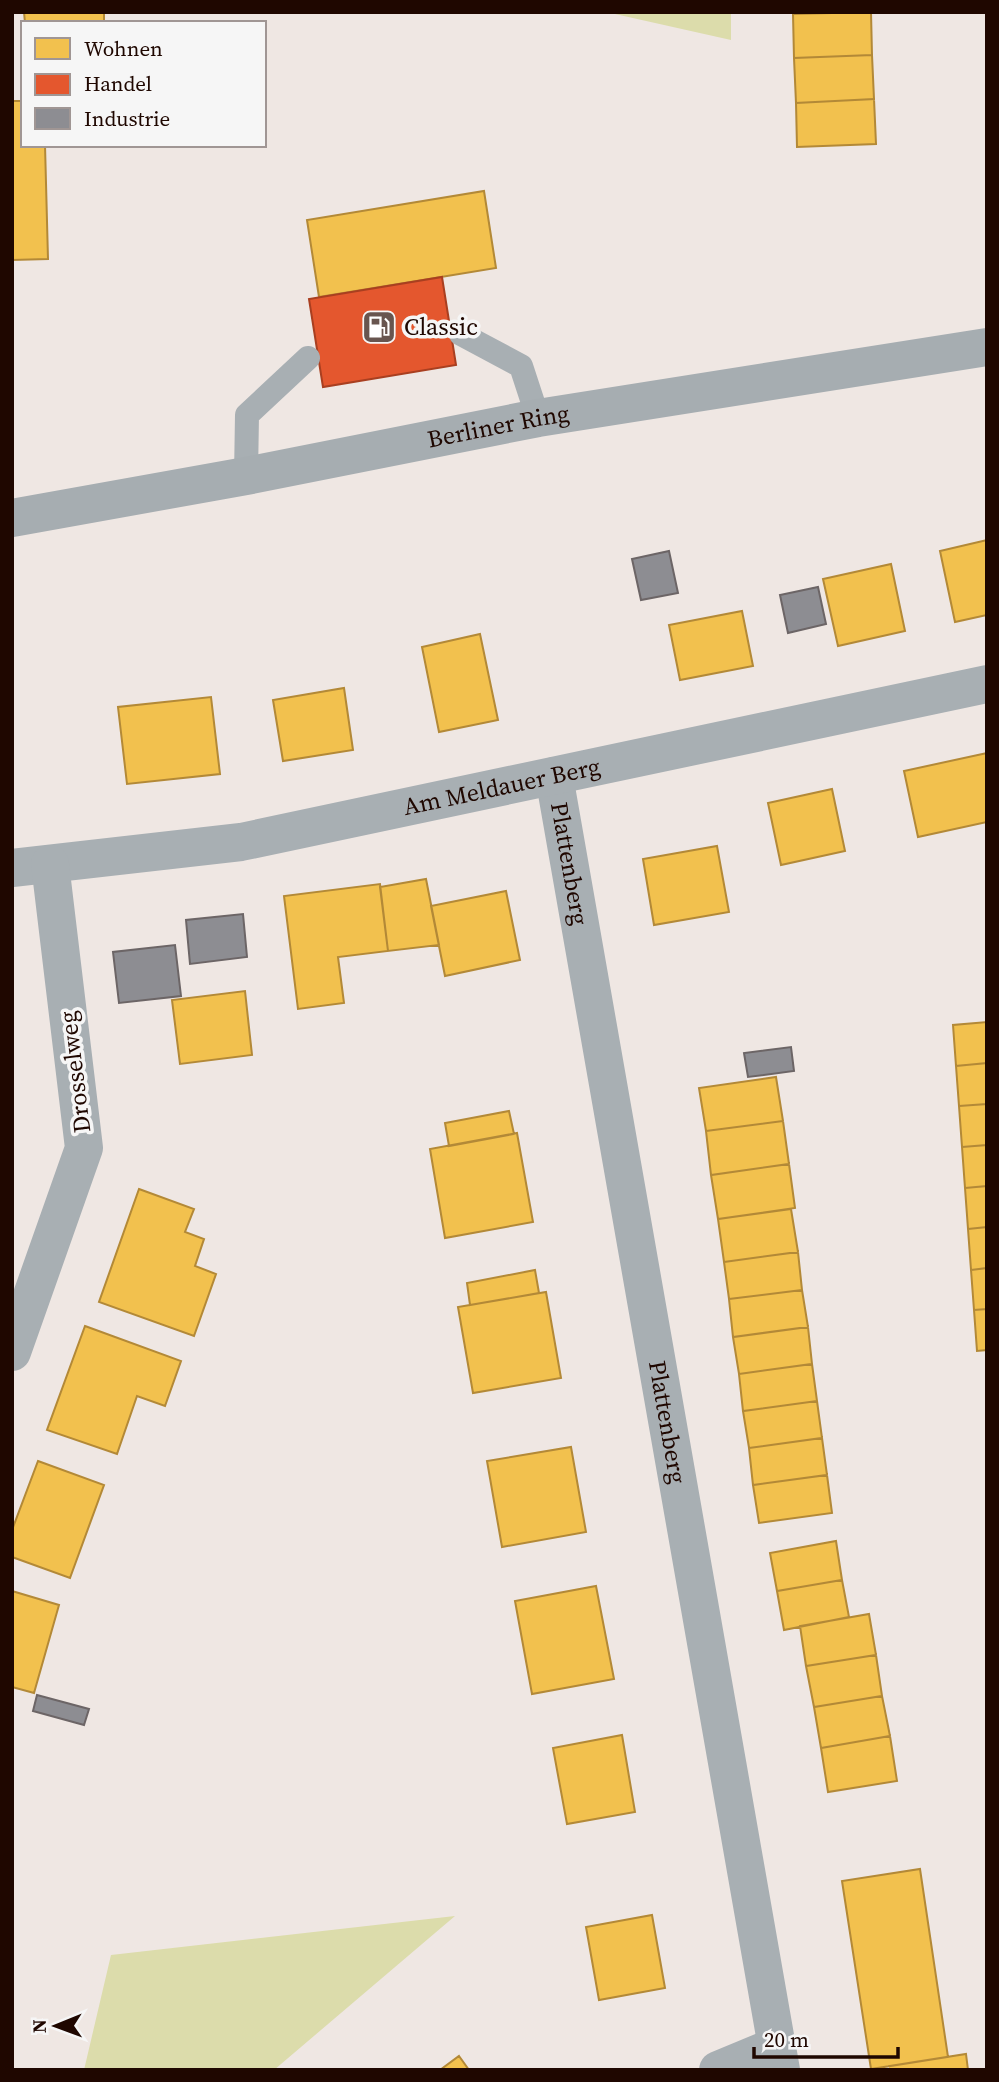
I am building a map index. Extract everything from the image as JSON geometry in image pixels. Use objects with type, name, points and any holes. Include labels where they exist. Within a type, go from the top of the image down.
[{"type":"street","name":"Berliner Ring","points":[[12,518],[246,476],[538,418],[987,347]]},
{"type":"street","name":"Am Meldauer Berg","points":[[12,868],[241,842],[987,684]]},
{"type":"street","name":"Plattenberg","points":[[554,776],[779,2058]]},
{"type":"street","name":"Drosselweg","points":[[12,1352],[84,1148],[50,864]]},
{"type":"street","points":[[718,2070],[779,2058]]},
{"type":"lane","points":[[461,334],[521,366],[538,418]]},
{"type":"lane","points":[[246,476],[247,415],[309,358]]},
{"type":"green space","points":[[606,12],[731,12],[731,40]]},
{"type":"green space","points":[[455,1916],[274,2070],[84,2070],[111,1955]]},
{"type":"building: Wohnen","points":[[24,12],[104,12],[104,21],[25,21]]},
{"type":"building: Wohnen","points":[[871,12],[872,55],[794,58],[793,14]]},
{"type":"building: Wohnen","points":[[872,55],[874,99],[796,103],[794,58]]},
{"type":"building: Wohnen","points":[[874,99],[876,144],[797,147],[796,103]]},
{"type":"building: Wohnen","points":[[12,101],[21,101],[21,147],[45,147],[48,259],[12,260]]},
{"type":"building: Wohnen","points":[[484,191],[496,268],[319,297],[307,220]]},
{"type":"building: Wohnen","points":[[987,540],[987,615],[955,622],[940,551]]},
{"type":"building: Wohnen","points":[[891,564],[905,631],[838,646],[823,579]]},
{"type":"building: Wohnen","points":[[742,611],[753,666],[680,680],[669,625]]},
{"type":"building: Wohnen","points":[[480,634],[498,720],[439,732],[422,647]]},
{"type":"building: Wohnen","points":[[344,688],[353,750],[283,761],[273,700]]},
{"type":"building: Wohnen","points":[[211,697],[220,774],[127,784],[118,707]]},
{"type":"building: Wohnen","points":[[987,753],[987,822],[918,837],[904,771]]},
{"type":"building: Wohnen","points":[[832,789],[845,851],[781,865],[768,803]]},
{"type":"building: Wohnen","points":[[717,846],[729,912],[654,925],[643,859]]},
{"type":"building: Wohnen","points":[[426,879],[439,945],[388,951],[380,887]]},
{"type":"building: Wohnen","points":[[380,884],[388,951],[338,957],[344,1003],[298,1009],[284,896]]},
{"type":"building: Wohnen","points":[[506,891],[520,960],[445,976],[431,906]]},
{"type":"building: Wohnen","points":[[245,991],[252,1055],[180,1064],[172,1000]]},
{"type":"building: Wohnen","points":[[987,1022],[987,1063],[956,1066],[953,1025]]},
{"type":"building: Wohnen","points":[[987,1063],[987,1104],[959,1106],[956,1066]]},
{"type":"building: Wohnen","points":[[776,1077],[783,1121],[706,1131],[699,1088]]},
{"type":"building: Wohnen","points":[[987,1104],[987,1145],[962,1147],[959,1106]]},
{"type":"building: Wohnen","points":[[509,1111],[514,1134],[449,1146],[445,1123]]},
{"type":"building: Wohnen","points":[[783,1121],[789,1164],[711,1175],[706,1131]]},
{"type":"building: Wohnen","points":[[517,1133],[533,1222],[445,1238],[430,1149]]},
{"type":"building: Wohnen","points":[[987,1145],[987,1186],[965,1188],[962,1147]]},
{"type":"building: Wohnen","points":[[789,1164],[795,1208],[718,1219],[711,1175]]},
{"type":"building: Wohnen","points":[[987,1186],[987,1227],[968,1229],[965,1188]]},
{"type":"building: Wohnen","points":[[139,1189],[194,1209],[185,1232],[204,1239],[195,1266],[216,1274],[194,1336],[99,1302]]},
{"type":"building: Wohnen","points":[[791,1209],[798,1252],[724,1262],[718,1219]]},
{"type":"building: Wohnen","points":[[987,1227],[987,1268],[971,1270],[968,1229]]},
{"type":"building: Wohnen","points":[[798,1252],[802,1290],[729,1299],[724,1262]]},
{"type":"building: Wohnen","points":[[987,1268],[987,1309],[974,1310],[971,1270]]},
{"type":"building: Wohnen","points":[[535,1270],[539,1293],[470,1305],[467,1283]]},
{"type":"building: Wohnen","points":[[802,1290],[808,1327],[733,1337],[729,1299]]},
{"type":"building: Wohnen","points":[[546,1292],[561,1378],[473,1393],[458,1307]]},
{"type":"building: Wohnen","points":[[987,1309],[987,1350],[977,1351],[974,1310]]},
{"type":"building: Wohnen","points":[[85,1326],[181,1361],[165,1406],[137,1396],[117,1454],[47,1430]]},
{"type":"building: Wohnen","points":[[808,1327],[812,1364],[739,1374],[733,1337]]},
{"type":"building: Wohnen","points":[[812,1364],[817,1401],[743,1411],[739,1374]]},
{"type":"building: Wohnen","points":[[817,1401],[822,1438],[749,1448],[743,1411]]},
{"type":"building: Wohnen","points":[[822,1438],[827,1475],[753,1485],[749,1448]]},
{"type":"building: Wohnen","points":[[571,1447],[586,1532],[502,1547],[487,1461]]},
{"type":"building: Wohnen","points":[[38,1461],[104,1485],[70,1578],[12,1557],[12,1530]]},
{"type":"building: Wohnen","points":[[827,1475],[832,1513],[759,1523],[753,1485]]},
{"type":"building: Wohnen","points":[[836,1541],[842,1580],[777,1591],[770,1553]]},
{"type":"building: Wohnen","points":[[842,1580],[849,1617],[784,1630],[777,1591]]},
{"type":"building: Wohnen","points":[[596,1586],[614,1679],[532,1694],[515,1601]]},
{"type":"building: Wohnen","points":[[12,1591],[59,1605],[34,1693],[12,1687]]},
{"type":"building: Wohnen","points":[[869,1614],[876,1655],[806,1666],[800,1626]]},
{"type":"building: Wohnen","points":[[876,1655],[882,1696],[814,1707],[806,1666]]},
{"type":"building: Wohnen","points":[[882,1696],[890,1736],[821,1748],[814,1707]]},
{"type":"building: Wohnen","points":[[622,1735],[635,1812],[567,1824],[553,1748]]},
{"type":"building: Wohnen","points":[[890,1736],[897,1781],[828,1792],[821,1748]]},
{"type":"building: Wohnen","points":[[920,1869],[948,2057],[871,2069],[842,1881]]},
{"type":"building: Wohnen","points":[[652,1915],[665,1988],[599,2000],[586,1927]]},
{"type":"building: Wohnen","points":[[966,2054],[968,2070],[889,2070],[889,2066]]},
{"type":"building: Wohnen","points":[[459,2056],[469,2070],[440,2070]]},
{"type":"building: Handel","points":[[442,277],[456,365],[323,387],[309,299]]},
{"type":"building: Industrie","points":[[669,551],[678,593],[641,600],[632,559]]},
{"type":"building: Industrie","points":[[818,587],[826,624],[788,633],[780,595]]},
{"type":"building: Industrie","points":[[243,914],[247,957],[190,964],[186,920]]},
{"type":"building: Industrie","points":[[175,945],[181,996],[119,1003],[113,952]]},
{"type":"building: Industrie","points":[[791,1047],[794,1071],[748,1077],[744,1053]]},
{"type":"building: Industrie","points":[[37,1695],[89,1709],[84,1725],[33,1711]]},
{"type":"place","name":"Classic","points":[[379,327]]}]
